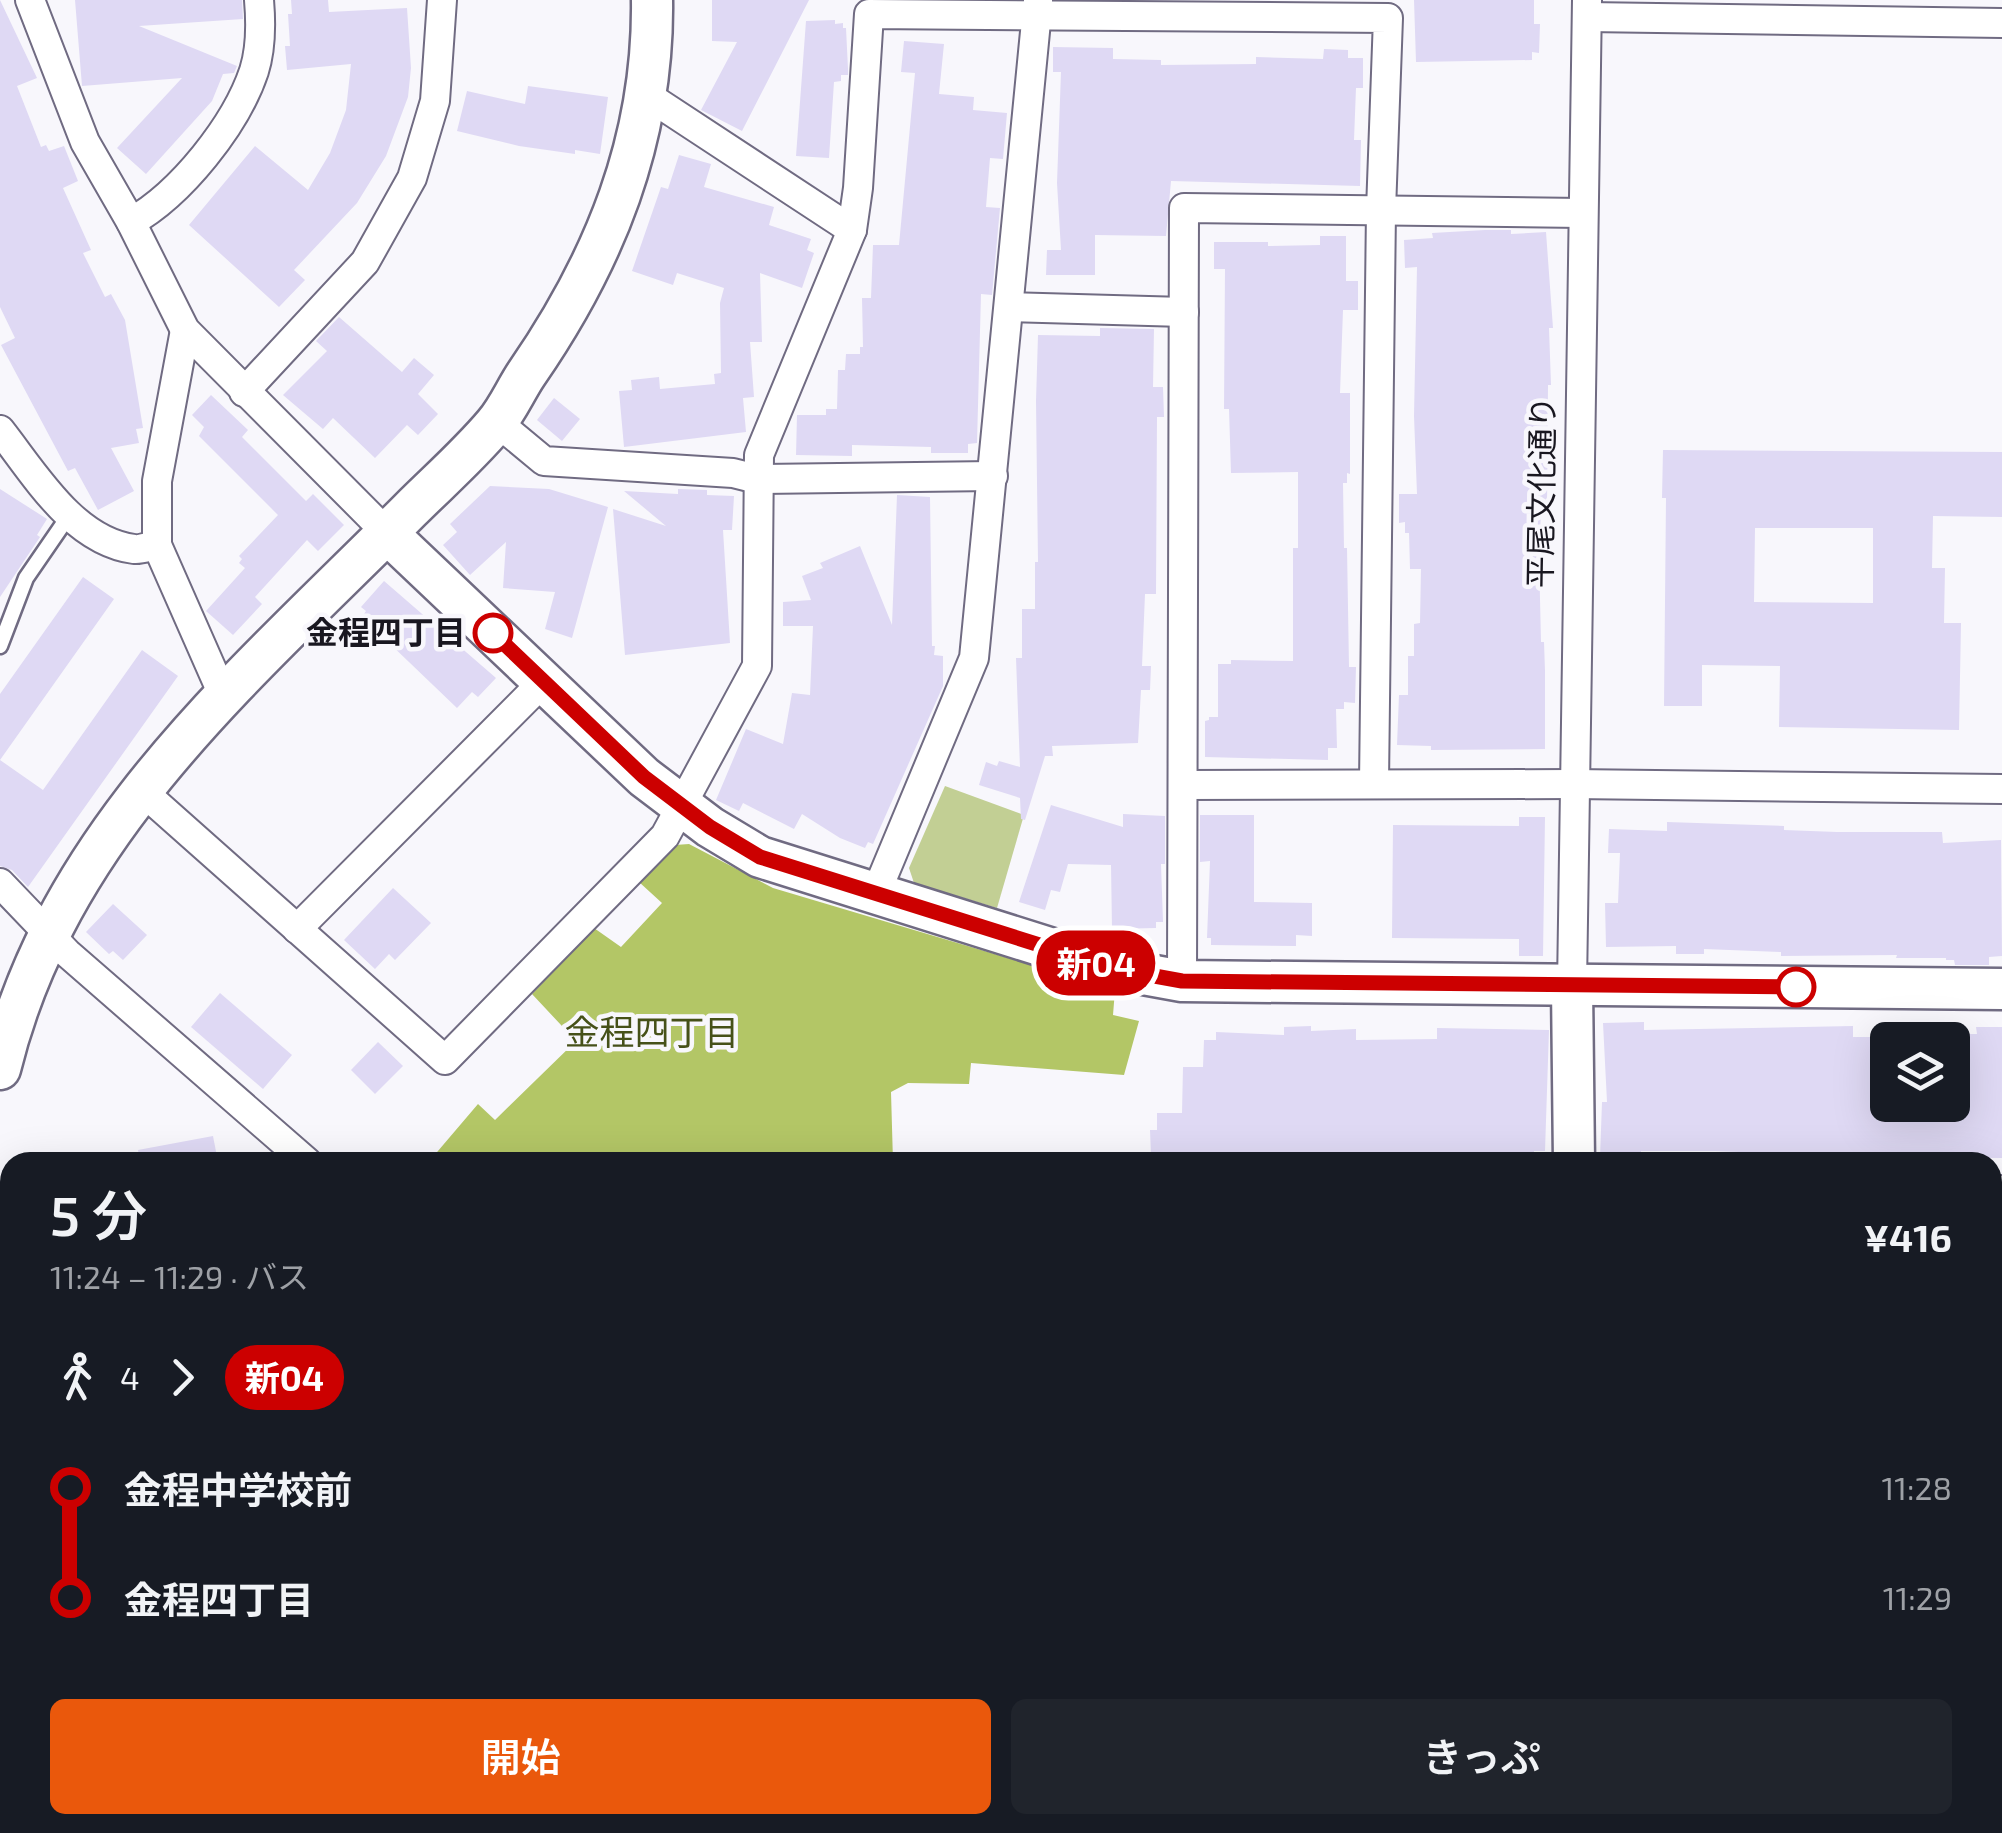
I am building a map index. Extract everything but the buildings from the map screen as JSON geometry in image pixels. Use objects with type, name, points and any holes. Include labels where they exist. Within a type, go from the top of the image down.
[{"type":"street","points":[[30,0],[85,142],[132,222],[185,330],[387,533],[644,777],[760,857],[1116,969],[1182,981],[2002,988]]},
{"type":"street","points":[[132,222],[154,209],[201,159],[240,105],[255,67],[261,23],[259,0]]},
{"type":"street","points":[[244,392],[364,262],[412,178],[435,101],[442,0]]},
{"type":"street","points":[[0,1069],[18,1004],[49,934],[90,860],[141,790],[224,697],[497,422],[563,322],[600,251],[628,174],[648,96],[652,0]]},
{"type":"street","points":[[876,893],[974,658],[1038,8]]},
{"type":"street","points":[[141,790],[445,1060],[665,836],[757,666],[759,455],[852,230],[869,14],[1038,8],[1388,18],[1381,210],[1374,783]]},
{"type":"street","points":[[1587,9],[2002,24]]},
{"type":"street","name":"平尾文化通り","points":[[1572,986],[1587,9]]},
{"type":"street","points":[[648,96],[852,230]]},
{"type":"street","points":[[1182,981],[1184,208],[1582,213]]},
{"type":"street","points":[[1010,307],[1184,312]]},
{"type":"street","points":[[185,330],[157,481],[157,545],[224,697]]},
{"type":"street","points":[[497,422],[544,461],[733,472],[756,480],[993,476]]},
{"type":"street","points":[[0,430],[70,514],[90,532],[135,549],[157,545]]},
{"type":"street","points":[[298,928],[544,681]]},
{"type":"street","points":[[1183,785],[2002,789]]},
{"type":"street","points":[[0,884],[49,934],[296,1152]]},
{"type":"street","points":[[1572,986],[1574,1152]]},
{"type":"lane","points":[[0,646],[26,578],[70,514]]},
{"type":"green space","points":[[945,786],[1024,815],[997,908],[914,883],[909,868]]},
{"type":"green space","points":[[689,844],[773,888],[1115,990],[1113,1015],[1139,1021],[1124,1075],[971,1063],[969,1084],[908,1083],[891,1092],[893,1152],[437,1152],[478,1104],[495,1120],[576,1041],[532,994],[594,928],[621,947],[662,903],[639,882],[675,845]]},
{"type":"bus line","name":"新04","points":[[493,633],[644,777],[710,827],[760,857],[1116,969],[1182,981],[1796,987]]},
{"type":"place","name":"金程四丁目","points":[[493,633]]},
{"type":"district","name":"金程四丁目","points":[[652,1033]]}]
